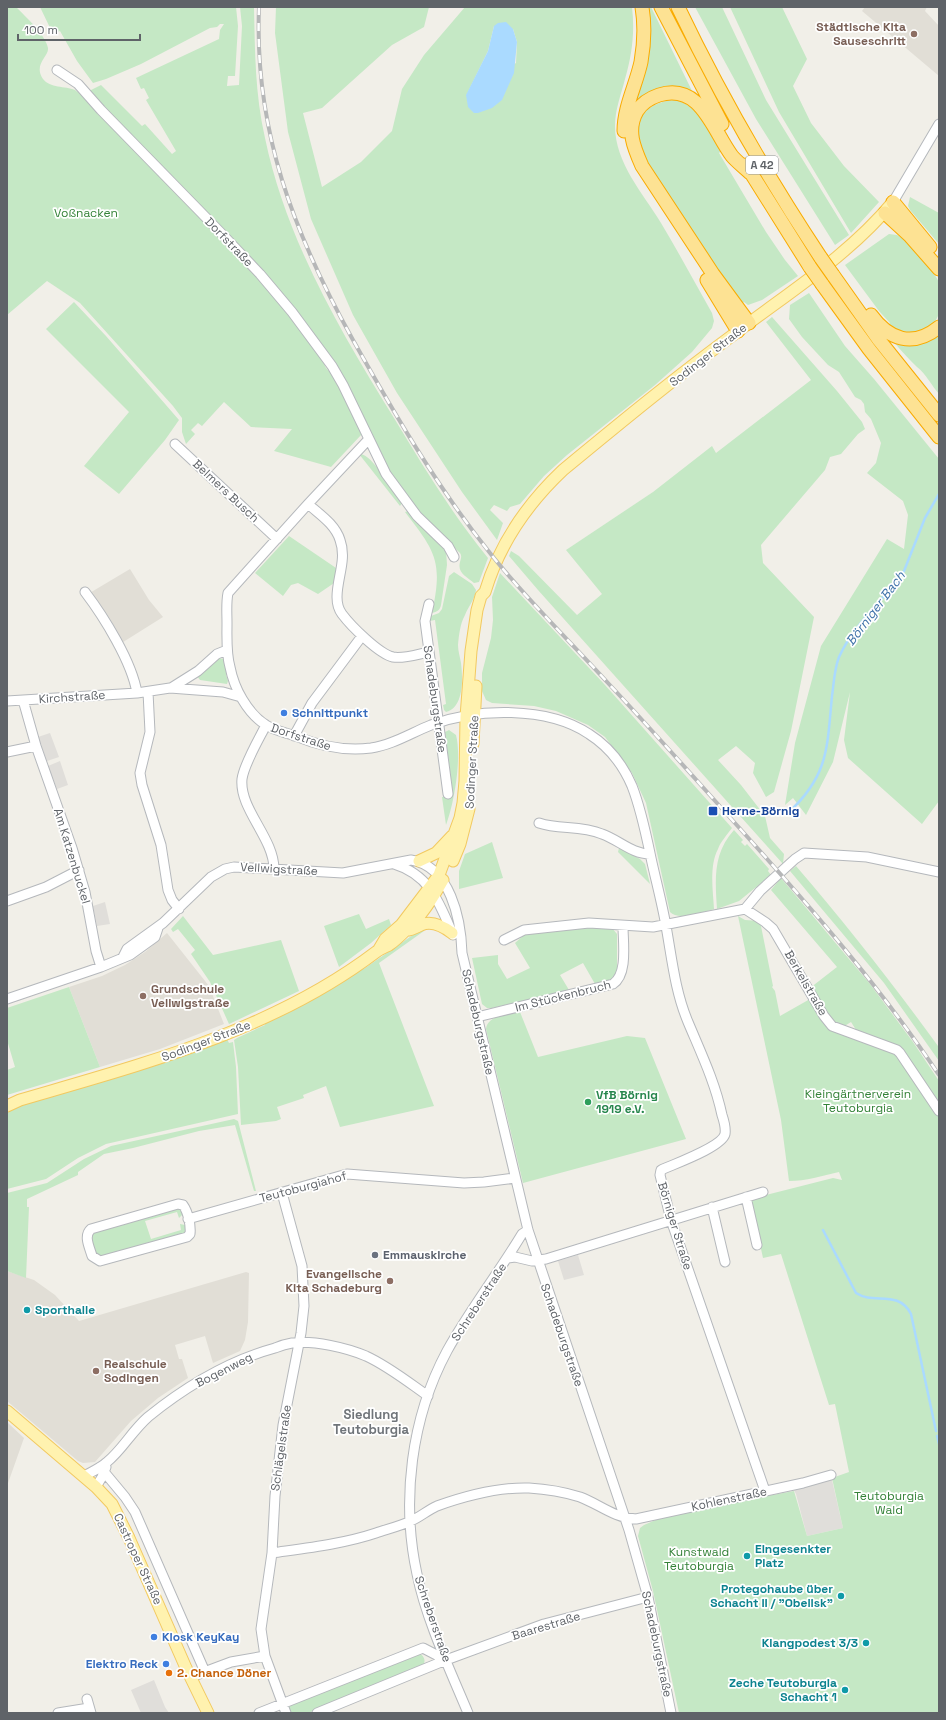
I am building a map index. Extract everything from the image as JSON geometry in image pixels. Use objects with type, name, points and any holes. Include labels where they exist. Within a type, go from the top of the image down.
[{"type":"highway","points":[[642,7],[643,40],[641,62],[624,120],[624,135],[628,148],[677,232],[738,331]]},
{"type":"highway","name":"A 42","points":[[661,7],[709,100],[750,173],[810,267],[869,349],[939,437]]},
{"type":"highway","name":"A 42","points":[[678,7],[735,118],[765,171],[821,258],[879,340],[939,415]]},
{"type":"highway","points":[[749,323],[713,274],[642,166],[634,148],[631,132],[632,121],[638,110],[645,102],[655,96],[666,93],[676,93],[688,96],[698,104],[708,116],[732,156],[750,173]]},
{"type":"highway","points":[[893,202],[939,257]]},
{"type":"highway","points":[[884,213],[910,236],[939,270]]},
{"type":"highway","points":[[835,278],[854,293],[882,328],[892,335],[912,340],[932,333],[939,327]]},
{"type":"main road","name":"Sodinger Straße","points":[[441,878],[463,803],[470,716],[474,629],[477,610],[481,596],[485,592],[503,546],[527,509],[549,482],[690,366],[840,256],[859,239],[893,202]]},
{"type":"main road","name":"Sodinger Straße","points":[[7,1102],[20,1100],[163,1058],[225,1035],[316,991],[351,970],[379,949],[389,945],[406,931],[421,914],[460,844],[469,812],[470,716]]},
{"type":"main road","points":[[419,861],[436,853],[448,839],[454,835]]},
{"type":"main road","name":"Sodinger Straße","points":[[379,949],[385,939],[401,925],[432,892]]},
{"type":"main road","points":[[406,931],[431,923],[452,933]]},
{"type":"main road","name":"Sodinger Straße","points":[[7,1106],[20,1100]]},
{"type":"main road","name":"Castroper Straße","points":[[7,1411],[84,1476],[112,1504],[119,1516],[208,1713]]},
{"type":"street","name":"Dorfstraße","points":[[57,70],[78,84],[100,110],[186,196],[280,298],[308,332],[332,366],[386,474],[417,516],[448,546],[454,557]]},
{"type":"street","name":"Sodinger Straße","points":[[893,202],[939,124]]},
{"type":"street","name":"Dorfstraße","points":[[368,440],[228,593],[227,650],[230,668],[242,697],[251,711],[266,725],[312,743],[332,748],[367,748],[390,744],[438,723],[470,716]]},
{"type":"street","name":"Belmers Busch","points":[[175,444],[277,539]]},
{"type":"street","points":[[308,504],[330,524],[340,538],[343,555],[337,596],[339,608],[342,614],[362,636],[382,652],[394,657],[429,652]]},
{"type":"street","points":[[85,592],[125,656],[137,693]]},
{"type":"street","name":"Schadeburgstraße","points":[[429,604],[425,621],[448,794]]},
{"type":"street","points":[[294,736],[312,704],[334,672],[362,636]]},
{"type":"street","name":"Kirchstraße","points":[[170,688],[198,671],[216,654],[227,650]]},
{"type":"street","name":"Kirchstraße","points":[[7,701],[137,693],[170,688],[223,692],[242,697]]},
{"type":"street","points":[[148,692],[150,732],[140,773],[142,785],[161,845],[168,890],[172,900],[179,909]]},
{"type":"street","name":"Am Katzenbuckel","points":[[22,700],[36,746],[79,870],[85,892],[96,951],[101,967]]},
{"type":"street","points":[[470,716],[491,712],[538,715],[557,718],[590,734],[606,747],[622,766],[639,804],[666,926]]},
{"type":"street","points":[[266,725],[244,772],[242,786],[248,805],[272,852],[274,869]]},
{"type":"street","points":[[7,752],[36,746]]},
{"type":"street","points":[[539,823],[551,827],[568,826],[587,829],[604,834],[636,852],[650,854]]},
{"type":"street","points":[[504,940],[524,930],[589,923],[623,926],[666,926],[745,909],[772,880],[795,859],[804,853],[867,857],[939,872]]},
{"type":"street","name":"Vellwigstraße","points":[[7,999],[101,967],[130,955],[155,937],[158,928],[211,877],[225,869],[234,867],[344,873],[394,864],[402,860],[419,861]]},
{"type":"street","points":[[419,861],[441,878]]},
{"type":"street","points":[[394,864],[408,868],[416,873],[432,892]]},
{"type":"street","points":[[7,901],[46,887],[79,870]]},
{"type":"street","name":"Schadeburgstraße","points":[[441,878],[454,906],[462,944],[462,953],[528,1230],[626,1518],[648,1597],[672,1713]]},
{"type":"street","name":"Schadeburgstraße","points":[[432,892],[462,953]]},
{"type":"street","name":"Berkelstraße","points":[[745,909],[773,929],[824,1016],[832,1026],[897,1050],[904,1058],[939,1111]]},
{"type":"street","name":"Im Stückenbruch","points":[[477,1017],[613,984],[618,981],[622,973],[623,926]]},
{"type":"street","name":"Börniger Straße","points":[[666,926],[672,967],[680,1002],[712,1078],[725,1129],[723,1140],[714,1146],[661,1170],[660,1175],[671,1220],[765,1491]]},
{"type":"street","name":"Teutoburgiahof","points":[[188,1219],[347,1174],[464,1183],[515,1178]]},
{"type":"street","name":"Schreberstraße","points":[[508,1258],[537,1260],[546,1259],[763,1192]]},
{"type":"street","name":"Schlägelstraße","points":[[282,1193],[294,1232],[304,1277],[304,1306],[299,1343],[283,1425],[274,1496],[272,1553],[266,1583],[261,1629],[265,1656],[286,1713]]},
{"type":"street","points":[[746,1197],[757,1245]]},
{"type":"street","points":[[178,1204],[183,1205],[188,1219],[191,1229],[190,1234],[187,1237],[100,1261],[92,1256],[86,1236],[90,1229],[178,1204]]},
{"type":"street","points":[[712,1207],[725,1262]]},
{"type":"street","name":"Schreberstraße","points":[[468,1713],[424,1602],[416,1574],[411,1521],[411,1473],[416,1440],[428,1396],[436,1374],[454,1339],[508,1258],[522,1234],[528,1230]]},
{"type":"street","name":"Bogenweg","points":[[96,1487],[104,1467],[136,1428],[165,1404],[219,1370],[254,1354],[292,1343],[336,1347],[366,1356],[381,1364],[428,1396]]},
{"type":"street","name":"Bogenweg","points":[[84,1476],[104,1467]]},
{"type":"street","name":"Castroper Straße","points":[[104,1467],[135,1512],[205,1672]]},
{"type":"street","name":"Kohlenstraße","points":[[626,1518],[636,1519],[831,1475]]},
{"type":"street","points":[[272,1553],[337,1543],[374,1534],[411,1521],[435,1507],[466,1496],[528,1488],[554,1491],[580,1498],[615,1515],[626,1518]]},
{"type":"street","name":"Baarestraße","points":[[317,1713],[446,1660],[544,1624],[648,1597]]},
{"type":"street","points":[[259,1713],[423,1648],[446,1660]]},
{"type":"street","points":[[191,1677],[231,1662],[265,1656]]},
{"type":"street","points":[[58,1713],[90,1710],[87,1699]]},
{"type":"shaded area","name":"Städtische Kita Sauseschritt","points":[[865,7],[927,7],[925,11],[939,26],[939,76],[862,11]]},
{"type":"shaded area","points":[[130,569],[149,600],[163,617],[120,644],[88,594]]},
{"type":"shaded area","points":[[50,733],[59,757],[47,761],[38,737]]},
{"type":"shaded area","points":[[60,761],[68,785],[57,789],[48,766]]},
{"type":"shaded area","points":[[105,902],[110,924],[97,926],[93,906]]},
{"type":"shaded area","name":"Grundschule Vellwigstraße","points":[[167,933],[209,986],[224,1024],[160,1049],[100,1067],[69,987],[102,976],[125,965],[145,952]]},
{"type":"shaded area","points":[[578,1255],[584,1275],[564,1280],[558,1261]]},
{"type":"shaded area","name":"Realschule Sodingen","points":[[7,1271],[34,1280],[55,1295],[79,1321],[246,1272],[249,1273],[248,1322],[245,1340],[240,1351],[213,1363],[205,1336],[175,1345],[179,1359],[182,1359],[188,1378],[158,1398],[131,1421],[95,1462],[83,1463],[78,1461],[7,1401]]},
{"type":"shaded area","points":[[7,1422],[24,1438],[7,1486]]},
{"type":"shaded area","points":[[832,1480],[843,1528],[807,1536],[793,1488]]},
{"type":"shaded area","points":[[154,1680],[169,1713],[141,1713],[131,1690]]},
{"type":"green space","name":"Voßnacken","points":[[7,7],[16,7],[35,26],[46,43],[48,51],[40,65],[40,74],[43,79],[50,84],[75,90],[84,97],[275,295],[321,357],[326,368],[335,377],[362,434],[331,467],[274,451],[292,429],[251,427],[224,402],[202,426],[198,423],[191,430],[195,434],[186,444],[182,432],[182,418],[173,406],[80,303],[47,281],[7,315]]},
{"type":"green space","points":[[40,7],[236,7],[238,26],[235,76],[228,76],[227,86],[239,85],[242,26],[240,7],[254,7],[256,73],[259,105],[274,175],[286,212],[317,283],[354,352],[438,490],[488,558],[479,582],[474,583],[461,572],[459,566],[461,556],[460,553],[420,515],[391,476],[311,333],[89,91],[101,85],[142,126],[145,124],[172,154],[176,151],[146,100],[149,98],[144,88],[141,89],[136,78],[219,39],[220,30],[224,24],[210,28],[141,64],[93,83],[77,61],[60,31],[53,34]]},
{"type":"green space","points":[[276,7],[429,7],[424,27],[392,45],[322,108],[303,113],[322,187],[361,162],[392,131],[402,89],[424,55],[465,7],[632,7],[633,25],[631,52],[618,102],[615,126],[616,140],[631,177],[661,223],[712,313],[714,321],[712,328],[692,352],[655,385],[567,455],[544,476],[520,504],[510,507],[507,511],[494,505],[490,510],[503,523],[497,540],[462,492],[397,393],[353,315],[311,219],[288,132],[275,33]],"holes":[[[494,26],[513,29],[517,42],[516,63],[468,92],[488,51]]]},
{"type":"green space","points":[[645,7],[651,7],[695,97],[687,94],[630,109]]},
{"type":"green space","points":[[695,7],[722,7],[766,100],[849,235],[835,245],[756,119]]},
{"type":"green space","points":[[730,7],[782,7],[807,59],[793,86],[811,123],[844,166],[879,202],[851,233],[779,112]]},
{"type":"green space","points":[[674,100],[690,107],[697,113],[707,127],[721,151],[719,153],[766,232],[798,276],[762,300],[748,305],[744,302],[742,304],[642,152],[637,133],[640,119],[648,109],[654,105]]},
{"type":"green space","points":[[910,197],[939,213],[939,244],[910,210],[908,206]]},
{"type":"green space","points":[[889,234],[897,235],[902,238],[929,267],[939,283],[940,300],[938,316],[934,323],[922,331],[901,331],[888,325],[890,323],[879,311],[845,265]]},
{"type":"green space","points":[[809,293],[845,346],[939,459],[939,801],[922,824],[848,758],[844,740],[850,692],[833,762],[806,815],[793,798],[785,805],[795,743],[821,646],[887,539],[904,549],[908,515],[903,501],[867,473],[876,463],[881,443],[871,419],[865,412],[864,404],[861,400],[855,397],[839,372],[828,365],[802,337],[789,319],[790,305]]},
{"type":"green space","points":[[74,302],[106,336],[179,420],[165,440],[119,494],[84,466],[129,412],[46,329]]},
{"type":"green space","points":[[772,317],[837,391],[862,422],[865,429],[858,434],[841,454],[830,457],[825,470],[761,545],[763,563],[814,617],[791,731],[774,792],[766,797],[753,773],[755,763],[736,746],[718,760],[741,785],[765,816],[770,838],[784,854],[783,864],[509,556],[511,551],[519,556],[577,615],[602,594],[566,550],[653,492],[712,446],[716,453],[811,380],[766,322]]},
{"type":"green space","points":[[939,331],[939,394],[923,373],[894,342]]},
{"type":"green space","points":[[359,454],[370,459],[376,466],[402,503],[400,506]]},
{"type":"green space","points":[[408,511],[446,550],[447,565],[441,605],[434,613],[432,613],[437,581],[434,558],[424,537],[405,512]]},
{"type":"green space","points":[[289,536],[339,570],[337,581],[318,594],[298,583],[291,585],[283,596],[255,573]]},
{"type":"green space","points":[[454,572],[472,584],[476,590],[473,600],[463,618],[459,633],[458,650],[462,669],[461,692],[456,705],[446,712],[443,705],[446,704],[435,620],[429,621],[431,616],[439,613],[442,609],[449,576]]},
{"type":"green space","points":[[500,573],[605,685],[732,828],[719,846],[713,863],[712,879],[714,909],[685,916],[674,915],[670,912],[646,803],[632,773],[605,737],[588,725],[556,711],[534,706],[492,703],[486,700],[482,691],[482,673],[491,638],[493,620],[492,597]]},
{"type":"green space","points":[[219,658],[224,659],[228,674],[226,675],[228,681],[227,684],[200,680],[197,676]]},
{"type":"green space","points":[[449,730],[456,735],[458,745],[458,768],[452,805],[446,825],[442,797],[453,795],[445,732]]},
{"type":"green space","points":[[734,830],[743,840],[741,842],[745,846],[747,844],[769,869],[768,871],[771,875],[739,901],[717,909],[716,877],[719,857],[727,839]]},
{"type":"green space","points":[[492,842],[503,878],[459,889],[459,871],[465,854]]},
{"type":"green space","points":[[619,848],[640,859],[645,864],[650,884],[618,852]]},
{"type":"green space","points":[[796,866],[869,954],[938,1046],[939,1044],[939,1061],[884,983],[790,871]]},
{"type":"green space","points":[[781,878],[870,984],[913,1042],[939,1081],[939,1107],[906,1056],[858,1033],[851,1022],[843,1027],[831,1020],[810,988],[837,967],[771,890]]},
{"type":"green space","points":[[359,914],[366,929],[389,919],[391,925],[371,943],[339,967],[324,926]]},
{"type":"green space","points":[[183,916],[213,955],[281,940],[299,991],[229,1024],[210,982],[191,954],[195,950],[178,929],[173,932],[171,929]]},
{"type":"green space","points":[[738,916],[745,920],[760,921],[772,987],[775,991],[780,1016],[810,999],[822,1018],[894,1052],[939,1115],[939,1713],[679,1713],[653,1591],[638,1536],[640,1528],[665,1516],[766,1494],[767,1496],[794,1491],[807,1536],[843,1528],[832,1478],[849,1472],[835,1404],[829,1405],[781,1254],[763,1258],[750,1199],[833,1178],[842,1180],[839,1172],[808,1179],[789,1181],[781,1120]]},
{"type":"green space","points":[[583,927],[612,928],[617,934],[617,971],[611,980],[595,984],[583,963],[560,975],[569,990],[492,1008],[487,1008],[482,1004],[472,958],[498,955],[498,964],[507,979],[530,968],[515,943],[524,935]]},
{"type":"green space","points":[[423,928],[424,931],[379,963],[434,1106],[340,1127],[326,1086],[303,1095],[304,1098],[277,1107],[281,1119],[276,1121],[241,1125],[238,1067],[234,1040],[265,1025],[264,1022],[365,968]]},
{"type":"green space","points":[[69,987],[100,1067],[7,1095],[7,1070],[15,1067],[7,1040],[7,1008]]},
{"type":"green space","points":[[520,1012],[538,1057],[627,1036],[645,1038],[686,1139],[523,1183],[486,1029],[487,1024],[494,1018]]},
{"type":"green space","points":[[227,1039],[229,1043],[233,1042],[236,1067],[238,1114],[106,1144],[78,1158],[46,1179],[7,1189],[7,1109],[166,1062]]},
{"type":"green space","points":[[234,1119],[238,1121],[256,1191],[254,1191],[235,1125],[199,1131],[104,1154],[78,1172],[78,1175],[27,1199],[27,1207],[29,1207],[26,1278],[7,1271],[7,1193],[47,1183],[84,1159],[111,1146]]},
{"type":"green space","points":[[180,1207],[184,1213],[179,1218],[177,1212],[145,1221],[151,1239],[181,1230],[180,1224],[185,1225],[187,1229],[185,1234],[104,1258],[95,1253],[90,1234]]},
{"type":"green space","points":[[418,1653],[424,1658],[422,1667],[308,1713],[290,1713],[289,1706]]},
{"type":"water","points":[[506,22],[513,29],[517,42],[514,73],[502,100],[492,108],[474,113],[468,107],[466,95],[488,51],[494,26],[498,23]]},
{"type":"waterway","name":"Börniger Bach","points":[[789,812],[812,785],[824,759],[829,730],[834,676],[839,657],[844,646],[858,626],[904,571],[925,518],[939,494]]},
{"type":"waterway","points":[[823,1230],[856,1293],[870,1298],[899,1302],[906,1306],[911,1314],[936,1431]]},
{"type":"waterway","points":[[937,1436],[939,1444]]},
{"type":"railway","points":[[259,7],[259,52],[263,96],[271,138],[282,180],[296,220],[313,261],[353,340],[400,422],[434,476],[471,528],[504,570],[659,738],[846,950],[894,1011],[939,1075]]},
{"type":"place","name":"Städtische Kita Sauseschritt","points":[[914,34]]},
{"type":"place","name":"Schnittpunkt","points":[[284,713]]},
{"type":"place","name":"Herne-Börnig","points":[[713,811]]},
{"type":"place","name":"Grundschule Vellwigstraße","points":[[143,996]]},
{"type":"place","name":"VfB Börnig 1919 e.V.","points":[[588,1102]]},
{"type":"place","name":"Emmauskirche","points":[[375,1255]]},
{"type":"place","name":"Evangelische Kita Schadeburg","points":[[390,1281]]},
{"type":"place","name":"Sporthalle","points":[[27,1310]]},
{"type":"place","name":"Realschule Sodingen","points":[[96,1371]]},
{"type":"place","name":"Eingesenkter Platz","points":[[747,1556]]},
{"type":"place","name":"Protegohaube über Schacht II / \"Obelisk\"","points":[[841,1596]]},
{"type":"place","name":"Kiosk KeyKay","points":[[154,1637]]},
{"type":"place","name":"Klangpodest 3/3","points":[[866,1643]]},
{"type":"place","name":"Elektro Reck","points":[[166,1664]]},
{"type":"place","name":"2. Chance Döner","points":[[169,1673]]},
{"type":"place","name":"Zeche Teutoburgia Schacht 1","points":[[845,1690]]},
{"type":"district","name":"Siedlung Teutoburgia","points":[[371,1422]]},
{"type":"park label","name":"Kleingärtnerverein Teutoburgia","points":[[858,1101]]},
{"type":"park label","name":"Teutoburgia Wald","points":[[889,1503]]},
{"type":"park label","name":"Kunstwald Teutoburgia","points":[[699,1559]]}]
